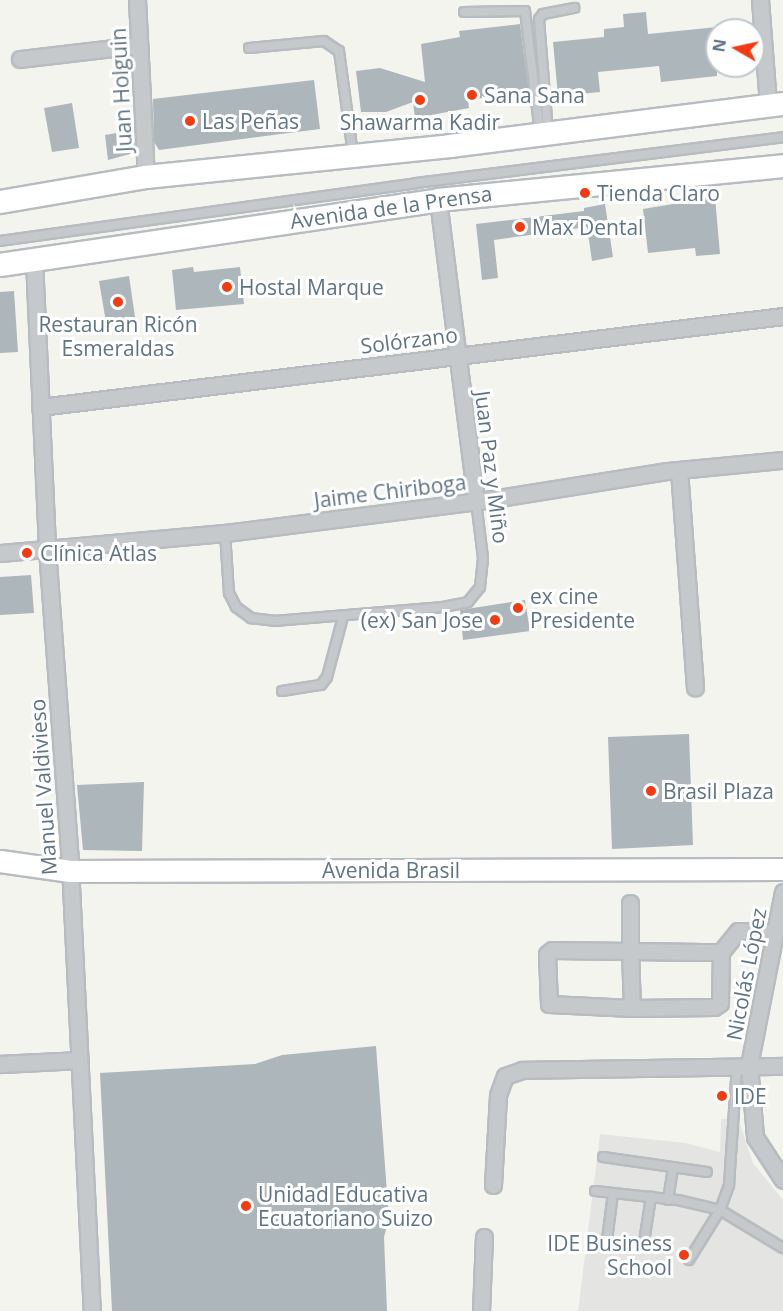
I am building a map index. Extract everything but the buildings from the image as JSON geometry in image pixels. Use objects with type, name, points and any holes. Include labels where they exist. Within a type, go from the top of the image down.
[{"type":"main road","points":[[0,202],[146,177],[353,156],[776,105]]},
{"type":"main road","name":"Avenida de la Prensa","points":[[0,265],[438,200],[783,166]]},
{"type":"street","name":"Juan Holguin","points":[[137,0],[146,177]]},
{"type":"street","points":[[760,0],[776,105]]},
{"type":"street","points":[[20,59],[139,45]]},
{"type":"street","name":"Juan Paz y Miño","points":[[438,200],[476,501]]},
{"type":"street","name":"Manuel Valdivieso","points":[[34,260],[46,549],[70,871],[92,1311]]},
{"type":"street","name":"Solórzano","points":[[40,407],[783,316]]},
{"type":"street","name":"Jaime Chiriboga","points":[[0,553],[225,532],[476,501],[679,470],[783,460]]},
{"type":"street","points":[[679,470],[695,687]]},
{"type":"street","name":"Avenida Brasil","points":[[0,861],[70,871],[783,869]]},
{"type":"street","name":"Nicolás López","points":[[783,892],[743,1065],[755,1137],[783,1180]]},
{"type":"street","points":[[630,903],[632,1008]]},
{"type":"street","points":[[721,952],[549,952],[546,998],[554,1006],[714,1007],[720,1003],[721,952],[738,931],[775,932]]},
{"type":"street","points":[[0,1065],[78,1060]]},
{"type":"street","points":[[493,1185],[498,1095],[505,1076],[522,1070],[783,1066]]},
{"type":"street","points":[[481,1311],[484,1237]]},
{"type":"lane","points":[[544,134],[539,19],[543,14],[574,8]]},
{"type":"lane","points":[[464,12],[525,11],[544,134]]},
{"type":"lane","points":[[249,48],[324,42],[339,51],[353,156]]},
{"type":"lane","points":[[0,241],[416,183],[783,137]]},
{"type":"lane","name":"Juan Paz y Miño","points":[[225,532],[229,593],[243,615],[274,621],[343,617],[468,602],[476,595],[482,577],[476,501]]},
{"type":"lane","points":[[282,691],[321,685],[327,677],[343,617]]},
{"type":"lane","points":[[689,1260],[720,1210],[731,1166],[743,1065]]},
{"type":"lane","points":[[603,1157],[707,1172]]},
{"type":"lane","points":[[668,1200],[673,1167]]},
{"type":"lane","points":[[595,1191],[651,1197],[720,1210],[783,1248]]},
{"type":"lane","points":[[607,1240],[613,1193]]},
{"type":"lane","points":[[644,1242],[651,1197]]},
{"type":"shaded area","name":"IDE Business School","points":[[738,1118],[753,1163],[783,1200],[783,1311],[578,1311],[600,1134],[686,1143],[720,1152],[721,1119]]},
{"type":"place","name":"Sana Sana","points":[[472,95]]},
{"type":"place","name":"Shawarma Kadir","points":[[420,100]]},
{"type":"place","name":"Las Peñas","points":[[190,121]]},
{"type":"place","name":"Tienda Claro","points":[[585,193]]},
{"type":"place","name":"Max Dental","points":[[520,227]]},
{"type":"place","name":"Hostal Marque","points":[[227,287]]},
{"type":"place","name":"Restauran Ricón Esmeraldas","points":[[118,302]]},
{"type":"place","name":"Clínica Atlas","points":[[27,553]]},
{"type":"place","name":"ex cine Presidente","points":[[518,608]]},
{"type":"place","name":"(ex) San Jose","points":[[495,620]]},
{"type":"place","name":"Brasil Plaza","points":[[651,791]]},
{"type":"place","name":"IDE","points":[[722,1096]]},
{"type":"place","name":"Unidad Educativa Ecuatoriano Suizo","points":[[246,1206]]},
{"type":"place","name":"IDE Business School","points":[[684,1255]]}]
